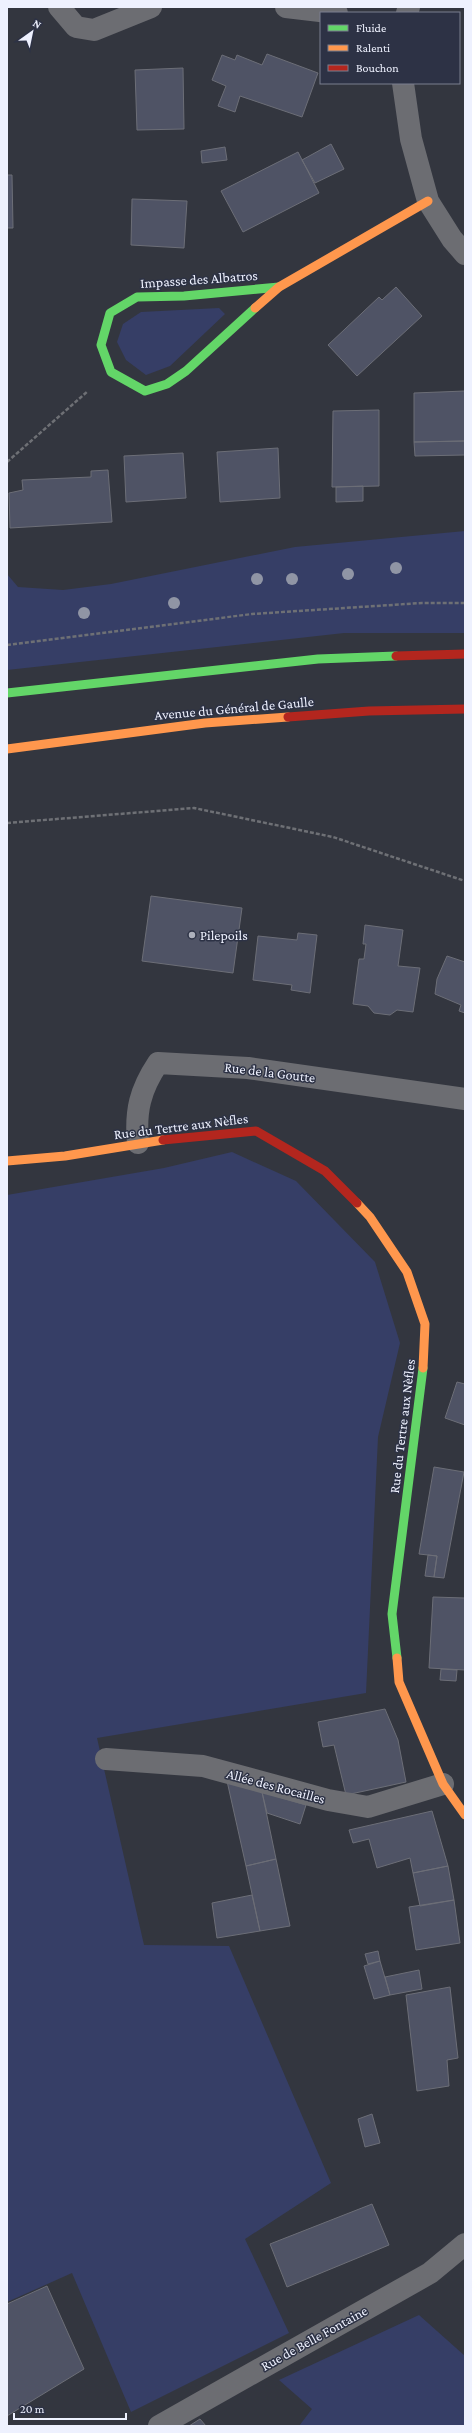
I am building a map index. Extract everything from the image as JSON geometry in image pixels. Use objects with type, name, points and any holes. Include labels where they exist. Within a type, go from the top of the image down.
[{"type":"street","points":[[59,7],[76,27],[94,30],[135,15],[150,7]]},
{"type":"street","points":[[286,7],[328,12]]},
{"type":"street","points":[[403,84],[411,139],[428,201],[452,239],[465,254]]},
{"type":"street","name":"Impasse des Albatros","points":[[279,287],[184,296],[137,297],[110,313],[102,345],[111,372],[145,391],[167,384],[186,371],[279,287],[428,201]]},
{"type":"street","points":[[7,693],[318,659],[465,654]]},
{"type":"street","name":"Avenue du Général de Gaulle","points":[[7,749],[205,723],[369,711],[465,709]]},
{"type":"street","name":"Rue de la Goutte","points":[[138,1143],[136,1127],[141,1094],[145,1082],[158,1063],[248,1068],[465,1099]]},
{"type":"street","name":"Rue du Tertre aux Nèfles","points":[[7,1161],[65,1156],[138,1143],[256,1131],[325,1171],[370,1218],[407,1272],[425,1324],[423,1382],[392,1614],[399,1682],[443,1784],[465,1815]]},
{"type":"street","name":"Allée des Rocailles","points":[[106,1759],[203,1766],[328,1800],[368,1806],[443,1784]]},
{"type":"street","name":"Rue de Belle Fontaine","points":[[159,2426],[430,2273],[465,2244]]},
{"type":"path","points":[[7,462],[111,372]]},
{"type":"path","points":[[7,645],[252,614],[422,603],[465,602]]},
{"type":"path","points":[[7,823],[194,808],[333,837],[465,881]]},
{"type":"shaded area","points":[[219,308],[225,314],[170,366],[146,375],[126,360],[117,342],[123,324],[141,312]]},
{"type":"shaded area","points":[[465,531],[465,633],[344,633],[7,670],[7,574],[18,587],[63,590],[111,584],[295,547]]},
{"type":"shaded area","points":[[232,1152],[296,1181],[375,1262],[400,1343],[378,1437],[366,1693],[97,1738],[144,1945],[229,1946],[331,2183],[245,2239],[289,2333],[131,2412],[72,2273],[7,2302],[7,1195],[164,1168]]},
{"type":"shaded area","points":[[419,2315],[465,2356],[465,2426],[299,2426],[312,2409],[279,2380]]},
{"type":"building","points":[[267,54],[318,73],[302,117],[240,96],[235,112],[218,106],[226,86],[212,80],[222,55],[235,60],[237,55],[262,65]]},
{"type":"building","points":[[183,68],[184,129],[137,130],[135,70]]},
{"type":"building","points":[[331,144],[344,169],[315,183],[302,160]]},
{"type":"building","points":[[225,147],[227,160],[202,163],[201,151]]},
{"type":"building","points":[[298,152],[319,193],[243,232],[221,191]]},
{"type":"building","points":[[7,175],[12,175],[13,228],[7,228]]},
{"type":"building","points":[[132,199],[187,201],[184,248],[131,245]]},
{"type":"building","points":[[396,287],[422,316],[357,376],[328,345],[379,297],[382,300]]},
{"type":"building","points":[[465,391],[465,441],[414,442],[414,393]]},
{"type":"building","points":[[379,410],[379,486],[332,487],[333,411]]},
{"type":"building","points":[[465,441],[465,455],[415,456],[414,442]]},
{"type":"building","points":[[278,448],[280,498],[220,502],[217,452]]},
{"type":"building","points":[[183,453],[186,498],[126,502],[124,456]]},
{"type":"building","points":[[108,470],[112,522],[10,528],[9,493],[23,490],[22,480],[91,477],[91,471]]},
{"type":"building","points":[[363,486],[363,501],[336,502],[336,487]]},
{"type":"building","name":"Pilepoils","points":[[151,896],[242,908],[233,973],[142,961]]},
{"type":"building","points":[[365,925],[403,930],[398,966],[420,968],[413,1012],[397,1010],[390,1015],[374,1013],[368,1006],[353,1004],[359,959],[364,959],[366,944],[363,944]]},
{"type":"building","points":[[298,933],[317,935],[310,993],[291,990],[292,985],[253,980],[258,936],[297,940]]},
{"type":"building","points":[[447,956],[465,962],[465,1013],[459,1011],[461,1005],[435,994],[437,979]]},
{"type":"building","points":[[457,1382],[465,1384],[465,1425],[445,1418]]},
{"type":"building","points":[[434,1467],[464,1472],[444,1578],[434,1577],[437,1556],[419,1554]]},
{"type":"building","points":[[428,1555],[437,1556],[434,1577],[425,1576]]},
{"type":"building","points":[[433,1597],[465,1598],[465,1670],[429,1668]]},
{"type":"building","points":[[441,1669],[457,1670],[456,1681],[440,1680]]},
{"type":"building","points":[[385,1709],[398,1740],[406,1782],[346,1795],[334,1745],[323,1747],[318,1722]]},
{"type":"building","points":[[227,1781],[262,1792],[276,1859],[246,1866]]},
{"type":"building","points":[[262,1792],[306,1805],[300,1824],[267,1813]]},
{"type":"building","points":[[432,1811],[448,1866],[413,1873],[410,1858],[377,1868],[369,1839],[353,1843],[349,1830]]},
{"type":"building","points":[[276,1859],[290,1926],[260,1931],[246,1866]]},
{"type":"building","points":[[448,1866],[454,1900],[420,1906],[413,1873]]},
{"type":"building","points":[[252,1895],[260,1931],[217,1938],[212,1903]]},
{"type":"building","points":[[454,1900],[460,1943],[416,1950],[409,1907]]},
{"type":"building","points":[[378,1951],[380,1961],[368,1964],[365,1954]]},
{"type":"building","points":[[380,1961],[390,1995],[374,1999],[364,1966]]},
{"type":"building","points":[[419,1970],[422,1989],[390,1995],[385,1977]]},
{"type":"building","points":[[450,1987],[458,2058],[447,2060],[449,2086],[417,2091],[406,1995]]},
{"type":"building","points":[[372,2114],[380,2143],[365,2147],[358,2119]]},
{"type":"building","points":[[372,2204],[389,2245],[287,2287],[270,2244]]},
{"type":"building","points":[[47,2286],[84,2369],[7,2416],[7,2304]]},
{"type":"building","points":[[200,2419],[206,2426],[189,2426]]},
{"type":"traffic: fast","points":[[255,308],[186,371],[167,384],[145,391],[111,372],[101,345],[110,313],[137,297],[184,296],[279,287]]},
{"type":"traffic: fast","points":[[7,693],[318,659],[396,656]]},
{"type":"traffic: fast","points":[[397,1658],[392,1614],[423,1368]]},
{"type":"traffic: slow","points":[[255,308],[279,287],[428,201]]},
{"type":"traffic: slow","points":[[7,749],[205,723],[288,717]]},
{"type":"traffic: slow","points":[[7,1161],[65,1156],[163,1140]]},
{"type":"traffic: slow","points":[[357,1203],[370,1217],[407,1272],[425,1324],[423,1368]]},
{"type":"traffic: slow","points":[[397,1658],[399,1682],[443,1784],[465,1815]]},
{"type":"traffic: jam","points":[[396,656],[465,654]]},
{"type":"traffic: jam","points":[[288,717],[369,711],[465,709]]},
{"type":"traffic: jam","points":[[163,1140],[256,1131],[325,1171],[357,1203]]},
{"type":"place","name":"Pilepoils","points":[[192,935]]}]
